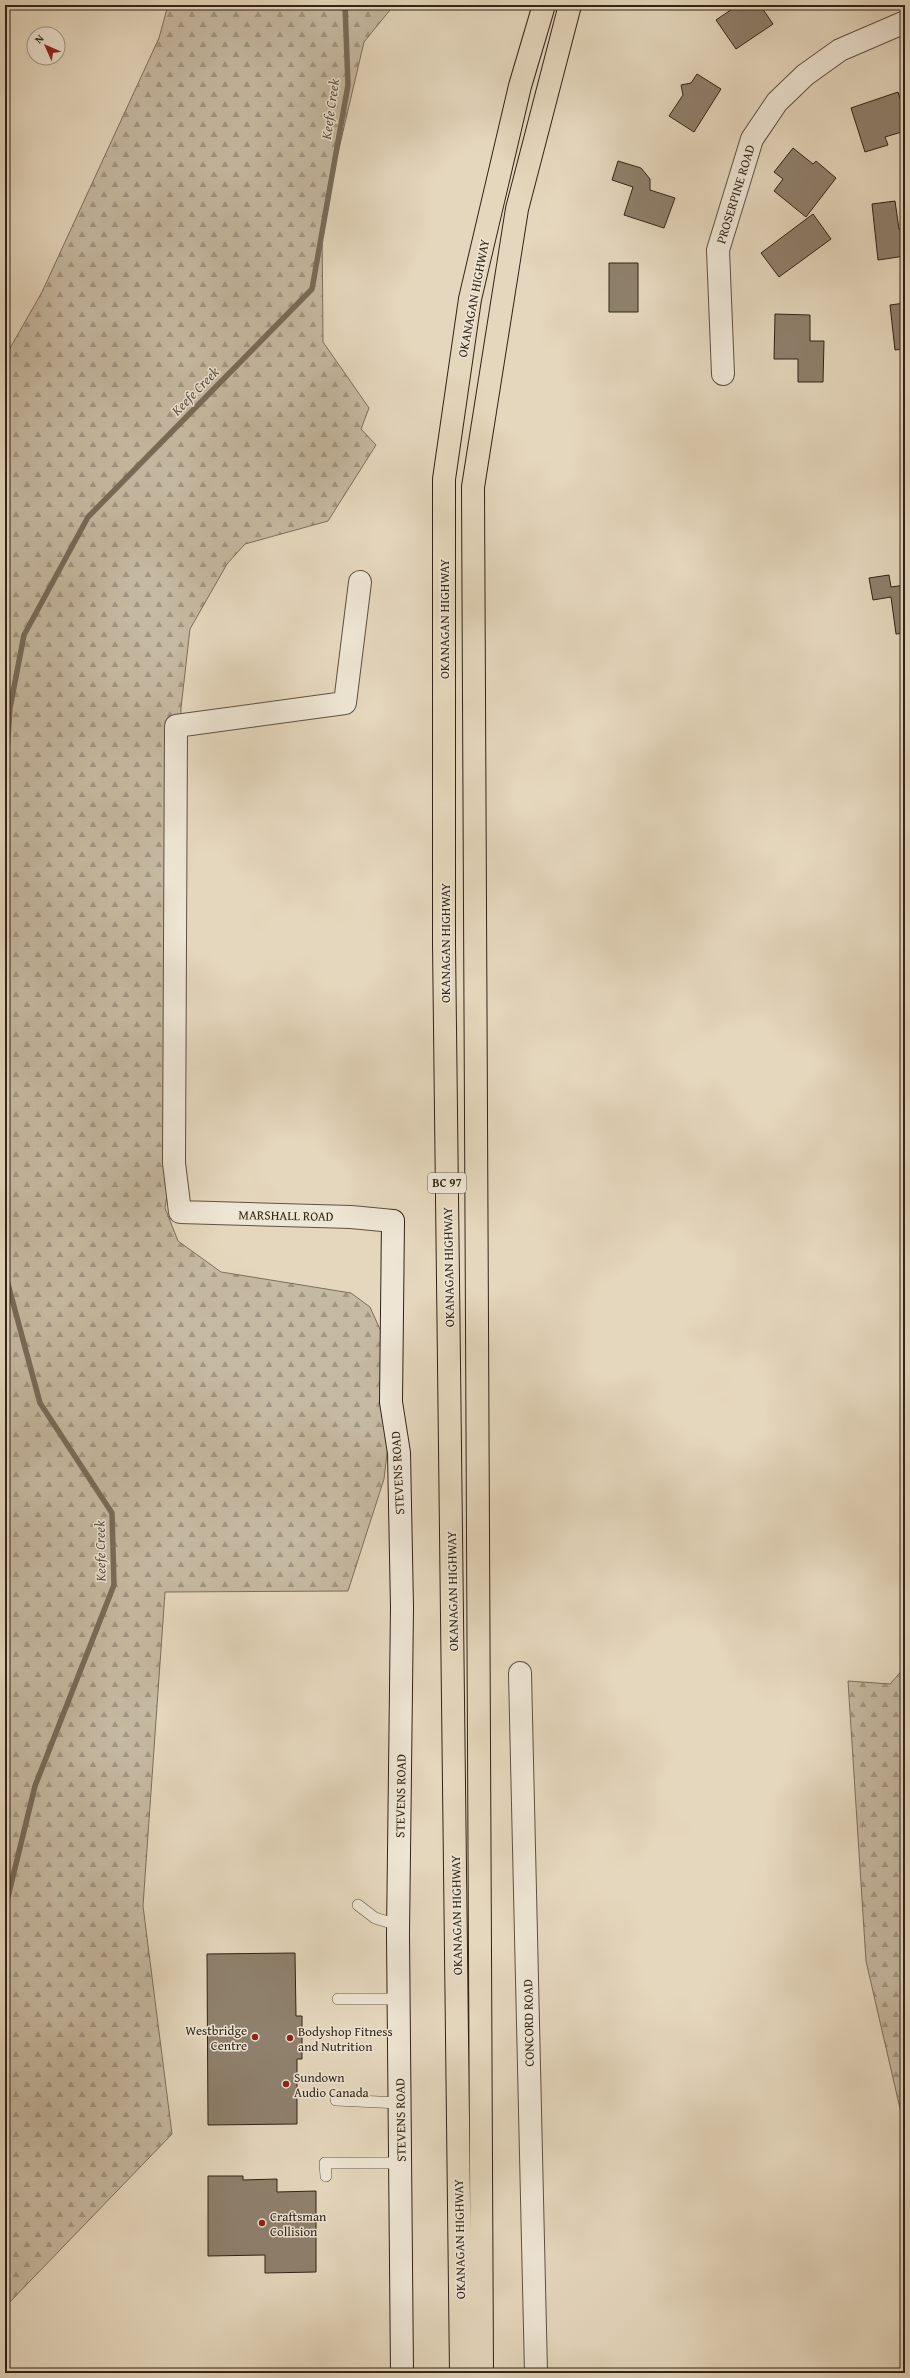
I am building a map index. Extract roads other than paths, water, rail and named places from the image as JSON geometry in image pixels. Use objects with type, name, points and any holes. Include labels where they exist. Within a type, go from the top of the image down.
[{"type":"highway","name":"OKANAGAN HIGHWAY","points":[[461,2373],[444,944],[444,479],[470,299],[520,86],[544,5]]},
{"type":"highway","name":"OKANAGAN HIGHWAY","points":[[482,2373],[473,487],[517,209],[570,5]]},
{"type":"street","name":"PROSERPINE ROAD","points":[[723,374],[718,250],[752,139],[777,102],[805,75],[840,50],[905,22]]},
{"type":"street","name":"MARSHALL ROAD","points":[[360,582],[345,703],[176,726],[174,1163],[180,1212],[351,1217],[393,1220]]},
{"type":"street","name":"STEVENS ROAD","points":[[393,1220],[391,1402],[399,1453],[402,1607],[398,1924],[402,2373]]},
{"type":"street","name":"CONCORD ROAD","points":[[520,1673],[536,2373]]},
{"type":"lane","points":[[358,1905],[375,1918],[398,1924]]},
{"type":"lane","points":[[338,1998],[399,1999]]},
{"type":"lane","points":[[336,2100],[400,2103]]},
{"type":"lane","points":[[326,2176],[325,2162],[400,2163]]},
{"type":"waterway","name":"Keefe Creek","points":[[5,778],[10,708],[24,635],[88,517],[312,289],[348,85],[345,5]]},
{"type":"waterway","name":"Keefe Creek","points":[[5,1273],[40,1403],[112,1513],[114,1585],[35,1786],[5,1909]]},
{"type":"place","name":"Westbridge Centre","points":[[255,2037]]},
{"type":"place","name":"Bodyshop Fitness and Nutrition","points":[[290,2038]]},
{"type":"place","name":"Sundown Audio Canada","points":[[286,2084]]},
{"type":"place","name":"Craftsman Collision","points":[[262,2223]]}]
